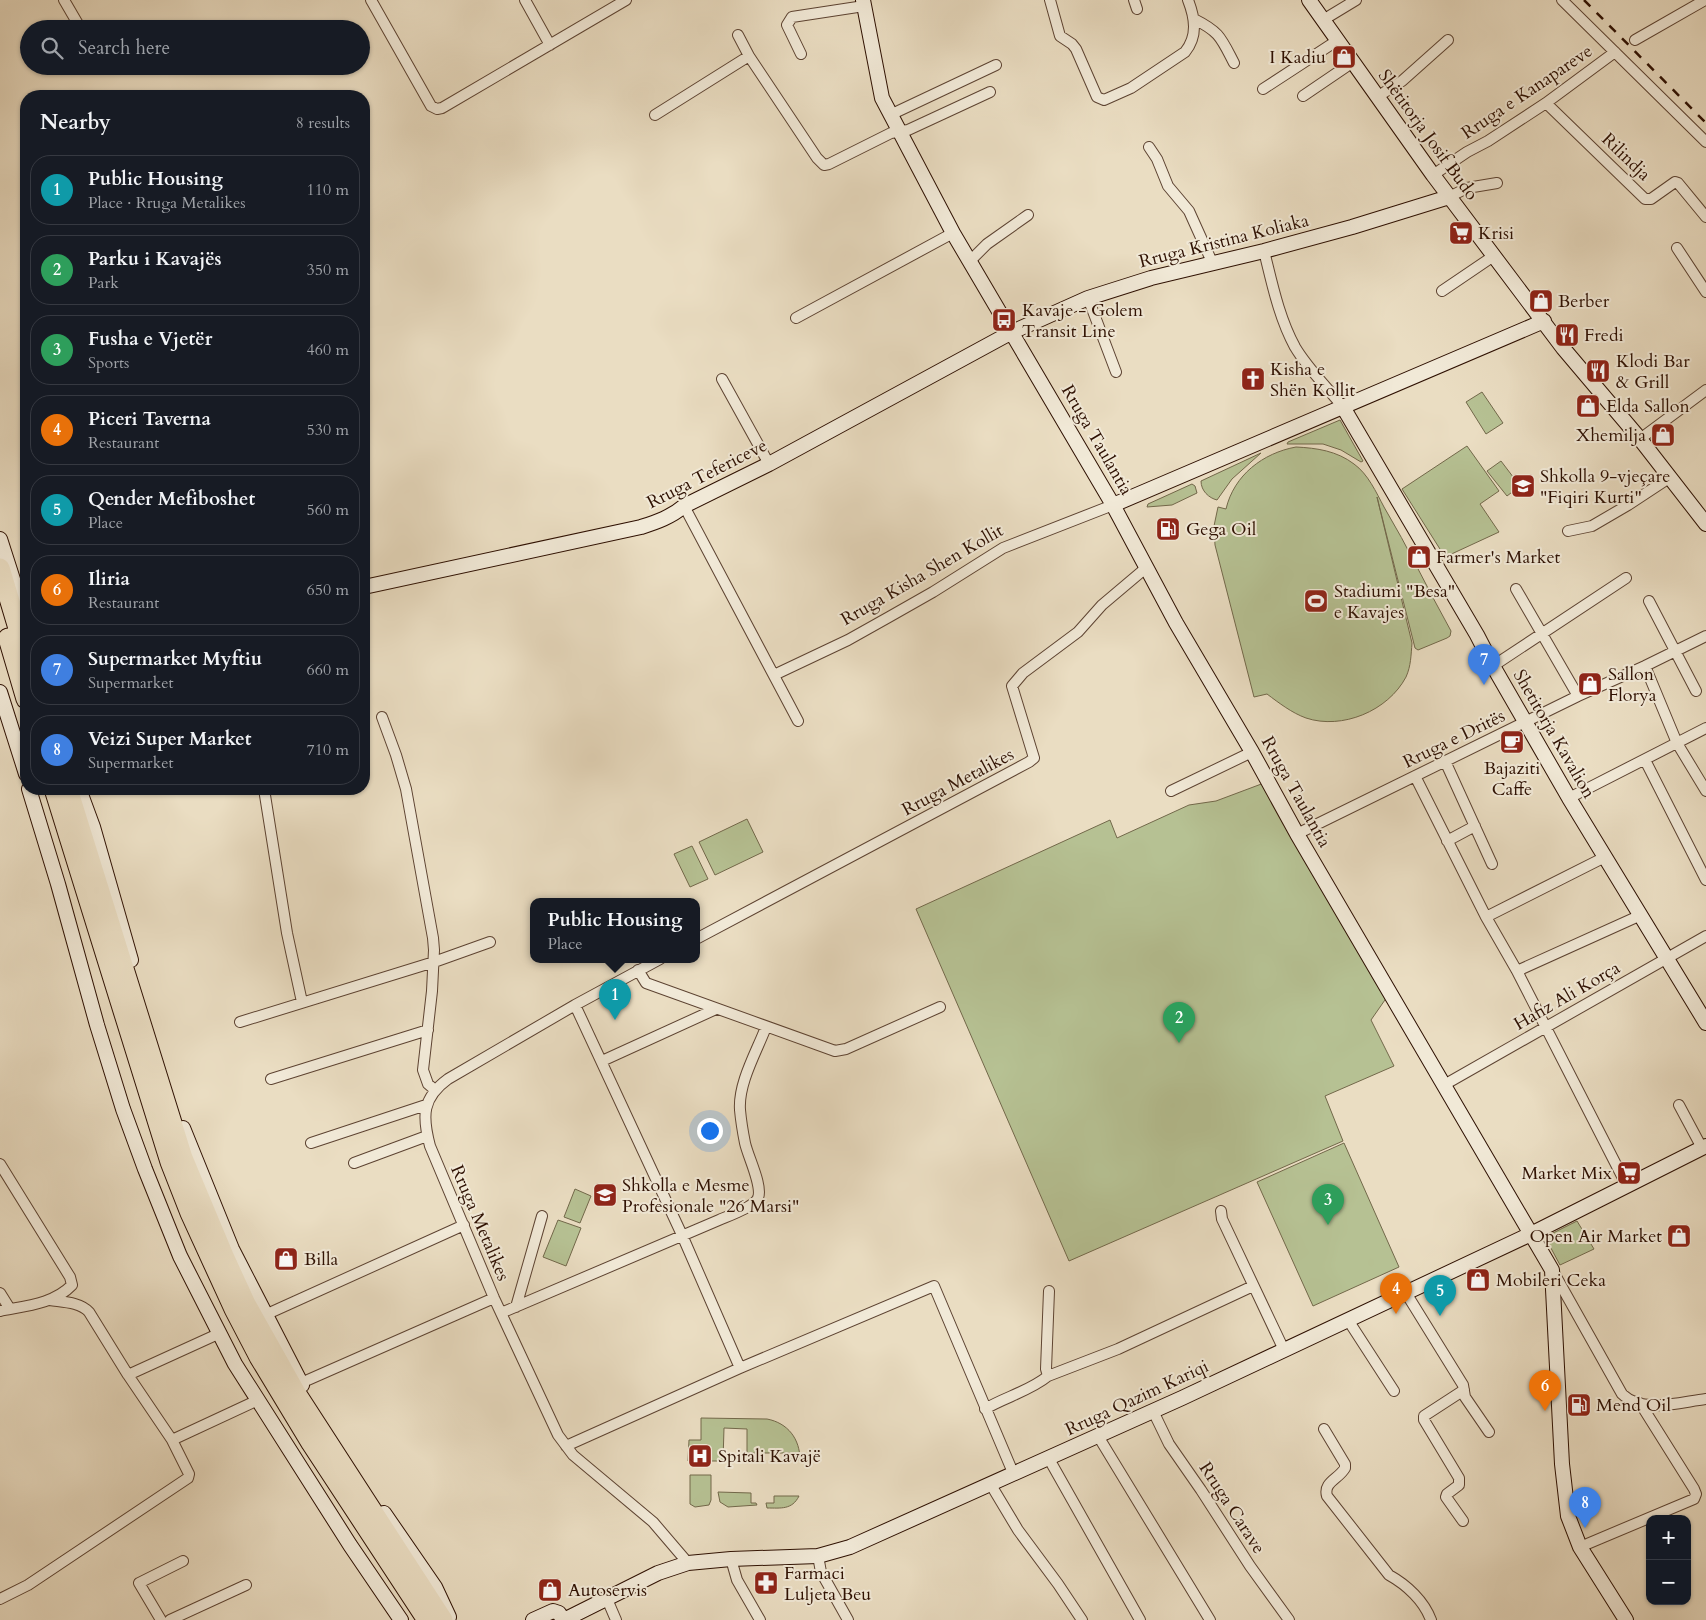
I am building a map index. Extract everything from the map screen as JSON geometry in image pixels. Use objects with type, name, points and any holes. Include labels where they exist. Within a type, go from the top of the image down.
[{"type":"highway","points":[[0,564],[20,634]]},
{"type":"highway","points":[[0,613],[20,679]]},
{"type":"highway","points":[[56,795],[170,1162],[212,1261],[234,1309],[284,1400],[427,1620]]},
{"type":"highway","points":[[70,795],[183,1158],[224,1256],[246,1304],[296,1393],[443,1620]]},
{"type":"street","points":[[64,0],[76,20]]},
{"type":"street","points":[[372,0],[431,106],[437,109],[442,108],[550,45],[621,1]]},
{"type":"street","points":[[525,0],[550,45]]},
{"type":"street","points":[[1050,0],[1060,36],[1076,49],[1097,97],[1104,100],[1131,88],[1186,52],[1192,45],[1194,19],[1188,0]]},
{"type":"street","name":"Shëtitorja Josif Budo","points":[[1309,0],[1449,197],[1495,255],[1563,348],[1640,439],[1706,524]]},
{"type":"street","points":[[1323,20],[1356,0]]},
{"type":"street","points":[[1562,0],[1706,142]]},
{"type":"street","points":[[1635,40],[1705,1]]},
{"type":"street","points":[[800,54],[787,25],[792,17],[864,3]]},
{"type":"street","name":"Rruga Taulantia","points":[[864,3],[882,98],[953,233],[1113,505],[1176,623],[1552,1270],[1565,1495],[1568,1516],[1580,1546],[1626,1620]]},
{"type":"street","points":[[1194,19],[1213,29],[1218,34],[1234,63]]},
{"type":"street","points":[[738,35],[749,56],[817,158],[824,165],[835,162],[891,134],[908,130],[990,92]]},
{"type":"street","points":[[1263,89],[1338,40]]},
{"type":"street","points":[[1377,97],[1402,81],[1448,40]]},
{"type":"street","name":"Rruga e Kanapareve","points":[[1433,175],[1546,103],[1615,52]]},
{"type":"street","points":[[655,115],[749,56]]},
{"type":"street","points":[[1303,96],[1352,62]]},
{"type":"street","points":[[890,115],[996,65]]},
{"type":"street","name":"Rilindja","points":[[1546,103],[1645,199],[1651,199],[1675,182],[1678,183],[1706,217]]},
{"type":"street","points":[[1149,146],[1157,159],[1168,186],[1189,211],[1212,262]]},
{"type":"street","points":[[1449,197],[1467,188],[1497,183]]},
{"type":"street","name":"Rruga Kristina Koliaka","points":[[1012,332],[1088,298],[1152,278],[1264,251],[1352,227],[1449,197]]},
{"type":"street","points":[[969,262],[987,244],[1028,215]]},
{"type":"street","points":[[796,318],[953,233]]},
{"type":"street","points":[[1677,248],[1706,292]]},
{"type":"street","name":"Shetitorja Kavalion","points":[[1264,251],[1281,313],[1295,346],[1343,408],[1478,635],[1493,666],[1527,722],[1569,798],[1642,915],[1706,1023]]},
{"type":"street","points":[[1442,291],[1495,255]]},
{"type":"street","points":[[1088,298],[1116,372]]},
{"type":"street","name":"Rruga Kisha Shen Kollit","points":[[774,675],[848,640],[933,592],[1003,548],[1113,505],[1544,321]]},
{"type":"street","name":"Rruga Tefericeve","points":[[370,586],[641,527],[673,515],[684,506],[769,464],[1012,332]]},
{"type":"street","points":[[722,379],[769,464]]},
{"type":"street","points":[[1640,439],[1706,390]]},
{"type":"street","points":[[1568,531],[1592,526],[1669,478]]},
{"type":"street","points":[[684,506],[798,721]]},
{"type":"street","points":[[0,539],[20,601]]},
{"type":"street","name":"Rruga Metalikes","points":[[700,937],[1034,758],[1012,686],[1023,674],[1078,632],[1102,605],[1147,567]]},
{"type":"street","points":[[1493,666],[1626,578]]},
{"type":"street","points":[[1516,589],[1578,696]]},
{"type":"street","points":[[1649,601],[1696,691]]},
{"type":"street","name":"Rruga e Dritës","points":[[1298,834],[1578,696],[1706,636]]},
{"type":"street","points":[[1645,666],[1677,743],[1706,791]]},
{"type":"street","points":[[0,692],[20,755]]},
{"type":"street","points":[[382,717],[406,788],[433,938],[434,962],[423,1070],[428,1084],[435,1090]]},
{"type":"street","points":[[1569,798],[1706,728]]},
{"type":"street","points":[[1171,791],[1252,752]]},
{"type":"street","points":[[1645,760],[1705,878]]},
{"type":"street","points":[[1445,761],[1492,864]]},
{"type":"street","points":[[1415,776],[1486,917],[1517,970],[1627,1186]]},
{"type":"street","points":[[31,795],[58,884],[97,1025],[124,1109],[180,1256],[218,1334],[235,1364],[350,1545],[401,1620]]},
{"type":"street","points":[[81,795],[173,1103],[221,1224],[265,1315],[301,1383],[353,1470],[435,1587],[450,1620]]},
{"type":"street","points":[[265,795],[287,933],[302,1002]]},
{"type":"street","points":[[1447,841],[1475,826]]},
{"type":"street","points":[[1486,917],[1605,856]]},
{"type":"street","points":[[1517,970],[1642,915]]},
{"type":"street","name":"Hafiz Ali Korça","points":[[1444,1085],[1706,936]]},
{"type":"street","points":[[240,1022],[434,962],[490,942]]},
{"type":"street","points":[[311,1143],[426,1105],[435,1090],[448,1079],[575,1005],[652,963]]},
{"type":"street","points":[[638,970],[646,983],[828,1049],[839,1050],[940,1007]]},
{"type":"street","points":[[575,1005],[682,1235],[740,1368]]},
{"type":"street","points":[[602,1061],[716,1008]]},
{"type":"street","points":[[501,1313],[753,1204],[758,1200],[758,1185],[745,1144],[740,1109],[744,1082],[766,1026]]},
{"type":"street","points":[[271,1079],[428,1030]]},
{"type":"street","name":"Rruga Metalikes","points":[[426,1105],[424,1117],[427,1136],[494,1298],[558,1435],[566,1446],[653,1522],[688,1563]]},
{"type":"street","points":[[1679,1105],[1704,1147]]},
{"type":"street","points":[[354,1164],[427,1136]]},
{"type":"street","name":"Rruga Qazim Kariqi","points":[[564,1620],[658,1573],[688,1563],[731,1559],[818,1556],[850,1547],[1048,1459],[1406,1293],[1531,1234],[1704,1147]]},
{"type":"street","points":[[0,1164],[72,1282],[72,1285],[65,1292],[50,1300],[5,1310],[0,1293]]},
{"type":"street","points":[[1221,1211],[1222,1218],[1284,1350]]},
{"type":"street","points":[[516,1307],[542,1216]]},
{"type":"street","points":[[265,1315],[464,1225]]},
{"type":"street","points":[[1552,1270],[1622,1394],[1629,1400],[1662,1405],[1706,1399]]},
{"type":"street","points":[[566,1446],[740,1368],[934,1286],[1014,1474]]},
{"type":"street","points":[[985,1409],[1040,1382],[1048,1376],[1118,1349],[1253,1286]]},
{"type":"street","points":[[1048,1376],[1046,1369],[1049,1291]]},
{"type":"street","points":[[1406,1293],[1463,1385],[1465,1397],[1490,1432]]},
{"type":"street","points":[[301,1383],[494,1298]]},
{"type":"street","points":[[0,1599],[28,1585],[188,1478],[188,1470],[172,1440],[128,1375],[90,1312],[85,1307],[50,1300]]},
{"type":"street","points":[[1348,1320],[1394,1391]]},
{"type":"street","points":[[128,1375],[218,1334]]},
{"type":"street","points":[[1463,1521],[1446,1498],[1447,1494],[1457,1488],[1460,1482],[1424,1420],[1424,1416],[1464,1390]]},
{"type":"street","points":[[172,1440],[258,1400]]},
{"type":"street","points":[[1580,1546],[1694,1499],[1696,1494],[1694,1489],[1640,1403]]},
{"type":"street","name":"Rruga Carave","points":[[1153,1411],[1169,1444],[1202,1490],[1250,1566],[1289,1620]]},
{"type":"street","points":[[1324,1429],[1345,1464],[1345,1468],[1327,1485],[1325,1490],[1327,1496],[1390,1576],[1404,1583],[1417,1598],[1431,1620]]},
{"type":"street","points":[[1098,1436],[1210,1620]]},
{"type":"street","points":[[1048,1459],[1140,1620]]},
{"type":"street","points":[[990,1485],[1018,1530],[1082,1620]]},
{"type":"street","points":[[818,1556],[823,1576],[848,1620]]},
{"type":"street","points":[[731,1559],[737,1580],[760,1620]]},
{"type":"street","points":[[161,1620],[139,1583],[183,1561]]},
{"type":"street","points":[[170,1620],[246,1585]]},
{"type":"street","points":[[607,1599],[616,1620]]},
{"type":"street","points":[[533,1620],[548,1613],[559,1612],[564,1620]]},
{"type":"green space","points":[[1482,392],[1503,423],[1486,434],[1466,402]]},
{"type":"green space","points":[[1340,420],[1363,461],[1361,462],[1341,450],[1323,444],[1287,444],[1288,442]]},
{"type":"green space","points":[[1467,446],[1499,491],[1480,504],[1499,532],[1445,557],[1402,489]]},
{"type":"green space","name":"Stadiumi \"Besa\" e Kavajes","points":[[1296,447],[1319,449],[1341,456],[1359,468],[1368,478],[1451,631],[1450,636],[1447,638],[1418,650],[1415,648],[1377,497],[1412,643],[1409,669],[1398,689],[1388,699],[1363,715],[1349,719],[1320,721],[1306,718],[1291,711],[1267,694],[1254,697],[1215,545],[1214,526],[1218,507],[1226,509],[1230,497],[1243,476],[1261,460],[1272,454]]},
{"type":"green space","points":[[1261,453],[1232,479],[1217,500],[1208,496],[1204,491],[1201,481]]},
{"type":"green space","points":[[1501,461],[1520,486],[1507,496],[1487,471]]},
{"type":"green space","points":[[1192,484],[1195,486],[1197,493],[1172,505],[1147,507],[1148,504]]},
{"type":"green space","points":[[1264,783],[1387,997],[1371,1020],[1394,1066],[1325,1096],[1343,1141],[1069,1261],[916,909],[1110,820],[1117,838],[1189,805],[1216,801]]},
{"type":"green space","points":[[747,819],[763,852],[715,875],[699,842]]},
{"type":"green space","points":[[692,846],[708,879],[690,887],[674,854]]},
{"type":"green space","points":[[1344,1143],[1399,1267],[1313,1306],[1257,1182]]},
{"type":"green space","points":[[575,1189],[591,1196],[580,1223],[564,1217]]},
{"type":"green space","points":[[558,1220],[581,1228],[566,1266],[543,1257]]},
{"type":"green space","points":[[1577,1221],[1594,1249],[1560,1265],[1545,1237]]},
{"type":"green space","points":[[701,1418],[767,1419],[774,1421],[787,1428],[795,1439],[798,1445],[800,1460],[792,1459],[792,1453],[747,1453],[747,1429],[724,1428],[723,1461],[688,1461],[689,1440],[701,1440]]},
{"type":"green space","points":[[690,1475],[711,1475],[711,1500],[709,1505],[695,1507],[690,1504]]},
{"type":"green space","points":[[718,1492],[751,1493],[751,1503],[756,1503],[757,1505],[728,1507],[720,1502]]},
{"type":"green space","points":[[774,1496],[799,1496],[789,1506],[767,1508],[766,1503],[774,1503]]},
{"type":"railway","points":[[1584,0],[1706,123]]},
{"type":"place","name":"I Kadiu","points":[[1344,57]]},
{"type":"place","name":"Krisi","points":[[1461,233]]},
{"type":"place","name":"Berber","points":[[1541,301]]},
{"type":"place","name":"Kavaje - Golem Transit Line","points":[[1004,320]]},
{"type":"place","name":"Fredi","points":[[1567,335]]},
{"type":"place","name":"Klodi Bar & Grill","points":[[1598,371]]},
{"type":"place","name":"Kisha e Shën Kollit","points":[[1253,379]]},
{"type":"place","name":"Elda Sallon","points":[[1588,406]]},
{"type":"place","name":"Xhemilja","points":[[1663,435]]},
{"type":"place","name":"Shkolla 9-vjeçare \"Fiqiri Kurti\"","points":[[1523,486]]},
{"type":"place","name":"Gega Oil","points":[[1168,529]]},
{"type":"place","name":"Farmer's Market","points":[[1419,557]]},
{"type":"place","name":"Stadiumi \"Besa\" e Kavajes","points":[[1316,601]]},
{"type":"place","name":"Sallon Florya","points":[[1590,684]]},
{"type":"place","name":"Supermarket Myftiu","points":[[1484,685]]},
{"type":"place","name":"Bajaziti Caffe","points":[[1512,742]]},
{"type":"place","name":"Public Housing","points":[[615,1020]]},
{"type":"place","name":"Parku i Kavajës","points":[[1179,1043]]},
{"type":"place","name":"Market Mix","points":[[1629,1173]]},
{"type":"place","name":"Shkolla e Mesme Profesionale \"26 Marsi\"","points":[[605,1195]]},
{"type":"place","name":"Fusha e Vjetër","points":[[1328,1225]]},
{"type":"place","name":"Open Air Market","points":[[1679,1236]]},
{"type":"place","name":"Billa","points":[[286,1259]]},
{"type":"place","name":"Mobileri Ceka","points":[[1478,1280]]},
{"type":"place","name":"Piceri Taverna","points":[[1396,1314]]},
{"type":"place","name":"Qender Mefiboshet","points":[[1440,1316]]},
{"type":"place","name":"Mend Oil","points":[[1579,1405]]},
{"type":"place","name":"Iliria","points":[[1545,1411]]},
{"type":"place","name":"Spitali Kavajë","points":[[700,1456]]},
{"type":"place","name":"Veizi Super Market","points":[[1585,1528]]},
{"type":"place","name":"Farmaci Luljeta Beu","points":[[766,1583]]},
{"type":"place","name":"Autoservis","points":[[550,1590]]}]
